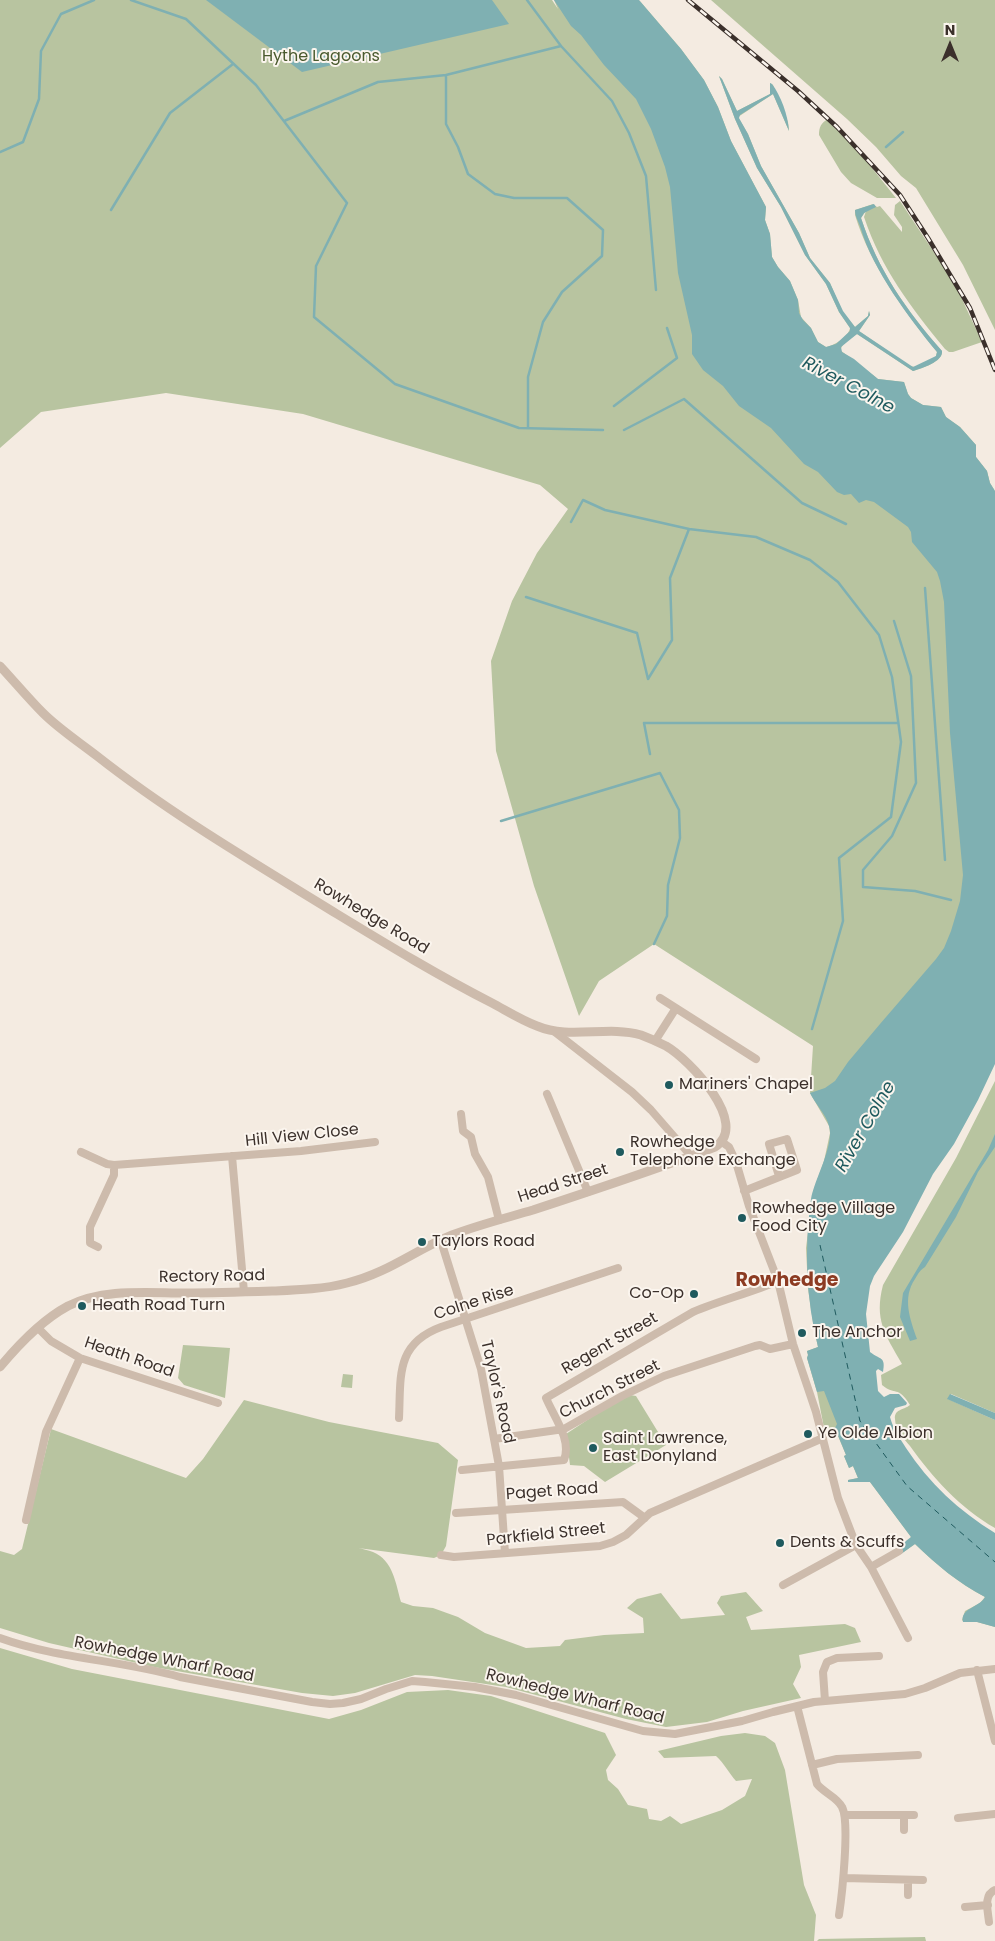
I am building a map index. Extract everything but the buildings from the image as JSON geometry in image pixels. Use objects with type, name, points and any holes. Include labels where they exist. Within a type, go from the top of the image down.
[{"type":"street","name":"Rowhedge Road","points":[[0,666],[44,714],[122,775],[231,849],[378,940],[471,993],[536,1026],[555,1032],[625,1032],[655,1041],[678,1054],[688,1062],[712,1092],[725,1120],[726,1130],[722,1142]]},
{"type":"street","points":[[660,998],[756,1059]]},
{"type":"street","points":[[655,1041],[676,1008]]},
{"type":"street","points":[[555,1032],[632,1092],[691,1156]]},
{"type":"street","points":[[548,1094],[588,1192]]},
{"type":"street","points":[[461,1114],[463,1131],[471,1137],[476,1154],[488,1177],[500,1220]]},
{"type":"street","points":[[744,1191],[797,1170],[787,1139],[769,1144],[779,1176]]},
{"type":"street","name":"Hill View Close","points":[[81,1152],[107,1164],[114,1165],[301,1152],[375,1142]]},
{"type":"street","points":[[722,1142],[732,1152],[744,1191],[778,1281],[793,1344],[823,1438],[838,1498],[856,1544],[871,1567],[908,1638]]},
{"type":"street","name":"Head Street","points":[[441,1241],[691,1156],[722,1142]]},
{"type":"street","name":"Hill View Close","points":[[232,1156],[244,1292]]},
{"type":"street","points":[[98,1246],[87,1245],[90,1227],[114,1175],[114,1165]]},
{"type":"street","name":"Rectory Road","points":[[0,1368],[52,1315],[70,1306],[104,1294],[244,1292],[322,1288],[347,1284],[370,1277],[398,1265],[441,1241]]},
{"type":"street","name":"Taylor's Road","points":[[441,1241],[481,1369],[499,1466],[506,1553]]},
{"type":"street","name":"Colne Rise","points":[[399,1418],[403,1362],[412,1345],[431,1331],[618,1268]]},
{"type":"street","name":"Regent Street","points":[[561,1430],[546,1398],[693,1312],[753,1292],[778,1281]]},
{"type":"street","name":"Heath Road","points":[[38,1328],[51,1341],[80,1358],[218,1403]]},
{"type":"street","name":"Church Street","points":[[494,1439],[561,1430],[622,1396],[664,1376],[755,1346],[760,1345],[770,1349],[793,1344]]},
{"type":"street","points":[[26,1520],[46,1432],[80,1358]]},
{"type":"street","points":[[462,1470],[564,1460],[567,1452],[561,1430]]},
{"type":"street","name":"Parkfield Street","points":[[441,1555],[454,1557],[600,1546],[626,1535],[650,1513],[823,1438]]},
{"type":"street","name":"Paget Road","points":[[456,1513],[623,1502],[645,1518]]},
{"type":"street","points":[[783,1585],[856,1544]]},
{"type":"street","points":[[871,1567],[900,1551]]},
{"type":"street","name":"Rowhedge Wharf Road","points":[[0,1638],[38,1650],[160,1671],[189,1679],[312,1702],[336,1704],[352,1701],[412,1681],[476,1686],[516,1695],[643,1732],[658,1734],[691,1732],[825,1701],[905,1694],[925,1688],[960,1673],[995,1669]]},
{"type":"street","points":[[825,1701],[823,1672],[827,1662],[836,1658],[879,1656]]},
{"type":"street","points":[[977,1670],[995,1741]]},
{"type":"street","points":[[797,1706],[817,1784],[839,1802],[845,1815],[844,1878],[839,1915]]},
{"type":"street","points":[[812,1766],[837,1759],[918,1755]]},
{"type":"street","points":[[958,1818],[995,1814]]},
{"type":"street","points":[[845,1815],[914,1815]]},
{"type":"street","points":[[904,1816],[904,1830]]},
{"type":"street","points":[[844,1878],[924,1880]]},
{"type":"street","points":[[908,1880],[908,1895]]},
{"type":"street","points":[[989,1922],[988,1894],[995,1890]]},
{"type":"street","points":[[965,1908],[988,1905]]},
{"type":"green space","name":"Hythe Lagoons","points":[[0,0],[552,0],[558,9],[554,0],[588,0],[706,188],[921,489],[993,814],[820,1305],[977,1571],[995,1627],[977,1622],[964,1622],[962,1620],[965,1611],[980,1603],[985,1597],[948,1573],[915,1544],[901,1554],[911,1537],[870,1482],[848,1482],[848,1480],[858,1478],[853,1466],[849,1468],[844,1456],[846,1455],[835,1429],[825,1433],[817,1392],[807,1358],[807,1351],[818,1347],[808,1289],[806,1248],[813,1192],[824,1161],[830,1133],[829,1126],[810,1093],[813,1046],[654,944],[599,981],[579,1016],[534,886],[496,751],[491,661],[512,601],[537,553],[568,509],[540,485],[303,414],[166,393],[41,412],[0,448]]},
{"type":"green space","points":[[639,0],[681,49],[704,80],[718,107],[731,141],[766,207],[765,220],[770,234],[772,257],[790,281],[798,300],[801,317],[811,328],[818,342],[826,347],[833,345],[844,337],[850,328],[839,312],[826,284],[805,255],[781,207],[757,168],[735,119],[719,76],[737,111],[770,94],[770,83],[773,85],[788,122],[789,131],[773,94],[738,117],[748,134],[761,166],[799,233],[810,258],[830,283],[842,311],[855,327],[868,316],[869,311],[870,315],[859,331],[910,366],[915,367],[934,358],[937,352],[889,287],[861,234],[855,215],[855,210],[873,204],[877,207],[880,206],[902,232],[902,227],[894,215],[895,205],[900,201],[955,284],[982,342],[953,352],[945,349],[920,318],[888,271],[864,217],[866,211],[861,218],[876,255],[894,289],[942,351],[936,361],[913,371],[857,334],[844,343],[840,350],[878,379],[904,382],[911,398],[923,405],[941,407],[946,417],[960,427],[976,445],[976,457],[987,471],[990,483],[995,491],[842,398]]},
{"type":"green space","points":[[711,0],[995,0],[995,330],[963,265],[916,188],[901,176],[876,147],[847,119]]},
{"type":"green space","points":[[828,119],[860,153],[896,198],[877,198],[851,183],[841,172],[819,135],[821,126]]},
{"type":"green space","points":[[995,1081],[995,1413],[951,1394],[948,1399],[995,1420],[995,1528],[970,1511],[948,1492],[928,1470],[898,1430],[895,1423],[896,1413],[910,1405],[902,1395],[882,1385],[881,1375],[902,1364],[886,1335],[880,1308],[883,1285],[956,1158]]},
{"type":"green space","points":[[183,1345],[230,1348],[225,1398],[184,1385],[178,1378]]},
{"type":"green space","points":[[343,1374],[353,1375],[352,1388],[341,1387]]},
{"type":"green space","points":[[630,1395],[636,1396],[666,1445],[605,1482],[584,1466],[570,1465],[566,1434],[610,1405]]},
{"type":"green space","points":[[244,1400],[329,1422],[438,1443],[458,1460],[446,1546],[441,1555],[434,1558],[358,1548],[373,1552],[385,1561],[393,1573],[401,1602],[413,1606],[433,1608],[458,1617],[485,1633],[526,1648],[560,1646],[565,1640],[604,1635],[644,1633],[643,1618],[627,1608],[637,1599],[661,1593],[681,1619],[725,1615],[717,1603],[721,1596],[746,1592],[763,1611],[746,1617],[751,1630],[845,1624],[855,1628],[861,1642],[799,1655],[801,1667],[793,1684],[801,1698],[743,1711],[707,1722],[666,1727],[626,1719],[506,1687],[432,1676],[415,1675],[355,1693],[333,1696],[302,1693],[154,1667],[49,1643],[0,1628],[0,1551],[14,1555],[22,1549],[51,1429],[186,1478],[203,1459]]},
{"type":"green space","points":[[0,1648],[72,1669],[329,1719],[361,1710],[407,1692],[448,1690],[491,1696],[605,1733],[616,1755],[606,1770],[608,1780],[618,1789],[628,1805],[647,1809],[649,1819],[661,1821],[670,1816],[681,1824],[722,1810],[745,1796],[752,1779],[736,1781],[716,1756],[664,1758],[658,1751],[721,1736],[745,1733],[765,1736],[775,1743],[785,1770],[804,1885],[816,1915],[814,1941],[0,1941]]},
{"type":"green space","points":[[925,1937],[926,1941],[817,1941],[819,1939]]},
{"type":"water","points":[[206,0],[492,0],[509,24],[302,72]]},
{"type":"water","name":"River Colne","points":[[554,0],[639,0],[681,49],[704,80],[718,107],[731,141],[766,207],[765,220],[770,234],[772,257],[790,281],[798,300],[799,313],[811,328],[818,342],[826,347],[836,344],[850,331],[850,328],[839,312],[826,284],[805,255],[781,207],[757,168],[735,119],[719,76],[737,111],[770,94],[770,83],[772,84],[784,106],[789,131],[773,94],[740,115],[739,118],[748,134],[761,166],[799,233],[810,258],[830,283],[843,311],[855,327],[868,316],[869,311],[870,315],[859,331],[913,367],[936,356],[937,352],[883,277],[867,245],[855,210],[874,204],[876,207],[864,213],[861,218],[876,255],[905,305],[942,351],[936,361],[913,371],[857,334],[841,347],[842,352],[854,359],[878,379],[904,382],[911,398],[923,405],[941,407],[946,417],[960,427],[976,445],[976,457],[987,471],[990,483],[995,491],[995,1064],[954,1144],[933,1174],[903,1232],[874,1276],[870,1286],[866,1314],[870,1352],[884,1363],[883,1372],[878,1369],[876,1371],[878,1391],[884,1397],[890,1394],[899,1394],[907,1403],[895,1408],[890,1417],[897,1433],[915,1461],[935,1484],[957,1506],[995,1533],[995,1627],[977,1622],[963,1622],[964,1614],[979,1604],[985,1597],[948,1573],[915,1544],[901,1554],[897,1548],[911,1537],[870,1482],[848,1482],[848,1480],[858,1478],[853,1466],[849,1468],[835,1428],[837,1424],[824,1391],[817,1392],[807,1358],[807,1351],[818,1347],[807,1274],[807,1237],[811,1199],[827,1152],[830,1134],[825,1117],[810,1093],[825,1088],[835,1081],[848,1062],[936,959],[944,948],[960,901],[963,875],[950,733],[944,602],[940,581],[937,572],[912,542],[911,532],[908,527],[874,502],[866,500],[859,503],[851,494],[844,495],[837,492],[818,472],[804,464],[771,428],[739,406],[723,386],[703,370],[692,354],[692,335],[678,273],[670,187],[651,129],[636,99],[571,26]]},
{"type":"water","points":[[995,1134],[995,1147],[978,1172],[956,1217],[911,1286],[908,1301],[917,1339],[910,1341],[900,1317],[903,1293],[988,1150]]},
{"type":"water","points":[[950,1394],[995,1413],[995,1420],[947,1399]]},
{"type":"waterway","points":[[0,152],[23,142],[39,99],[41,51],[61,14],[94,0]]},
{"type":"waterway","points":[[131,0],[186,19],[256,85],[347,203],[316,266],[314,317],[395,384],[519,428],[603,430]]},
{"type":"waterway","points":[[527,0],[561,46],[446,75],[446,124],[458,147],[468,174],[495,194],[514,198],[567,198],[603,230],[602,256],[562,292],[543,322],[528,377],[528,428]]},
{"type":"waterway","points":[[561,46],[612,101],[629,133],[646,176],[656,290]]},
{"type":"waterway","points":[[111,210],[170,113],[233,64]]},
{"type":"waterway","points":[[284,121],[378,82],[446,75]]},
{"type":"waterway","points":[[886,147],[903,132]]},
{"type":"waterway","points":[[614,406],[677,358],[667,328]]},
{"type":"waterway","points":[[624,430],[684,399],[802,503],[846,524]]},
{"type":"waterway","points":[[571,522],[583,500],[605,510],[689,529],[756,537],[810,560],[838,582],[879,635],[892,677],[901,742],[891,817],[839,858],[843,921],[812,1029]]},
{"type":"waterway","points":[[526,597],[637,633],[648,679],[672,640],[670,578],[689,529]]},
{"type":"waterway","points":[[925,588],[945,860]]},
{"type":"waterway","points":[[894,621],[911,676],[916,783],[892,836],[863,870],[863,887],[915,891],[951,900]]},
{"type":"waterway","points":[[650,754],[644,723],[898,723]]},
{"type":"waterway","points":[[501,821],[660,773],[679,810],[680,838],[668,885],[667,916],[654,944]]},
{"type":"ferry route","points":[[820,1245],[860,1421],[907,1486],[995,1562]]},
{"type":"railway","points":[[688,0],[798,91],[837,127],[900,195],[970,308],[995,370]]},
{"type":"place","name":"Mariners' Chapel","points":[[669,1085]]},
{"type":"place","name":"Rowhedge Telephone Exchange","points":[[620,1152]]},
{"type":"place","name":"Rowhedge Village Food City","points":[[742,1218]]},
{"type":"place","name":"Taylors Road","points":[[422,1242]]},
{"type":"place","name":"Co-Op","points":[[694,1294]]},
{"type":"place","name":"Heath Road Turn","points":[[82,1306]]},
{"type":"place","name":"The Anchor","points":[[802,1333]]},
{"type":"place","name":"Ye Olde Albion","points":[[808,1434]]},
{"type":"place","name":"Saint Lawrence, East Donyland","points":[[593,1448]]},
{"type":"place","name":"Dents & Scuffs","points":[[780,1543]]},
{"type":"district","name":"Rowhedge","points":[[787,1281]]}]
